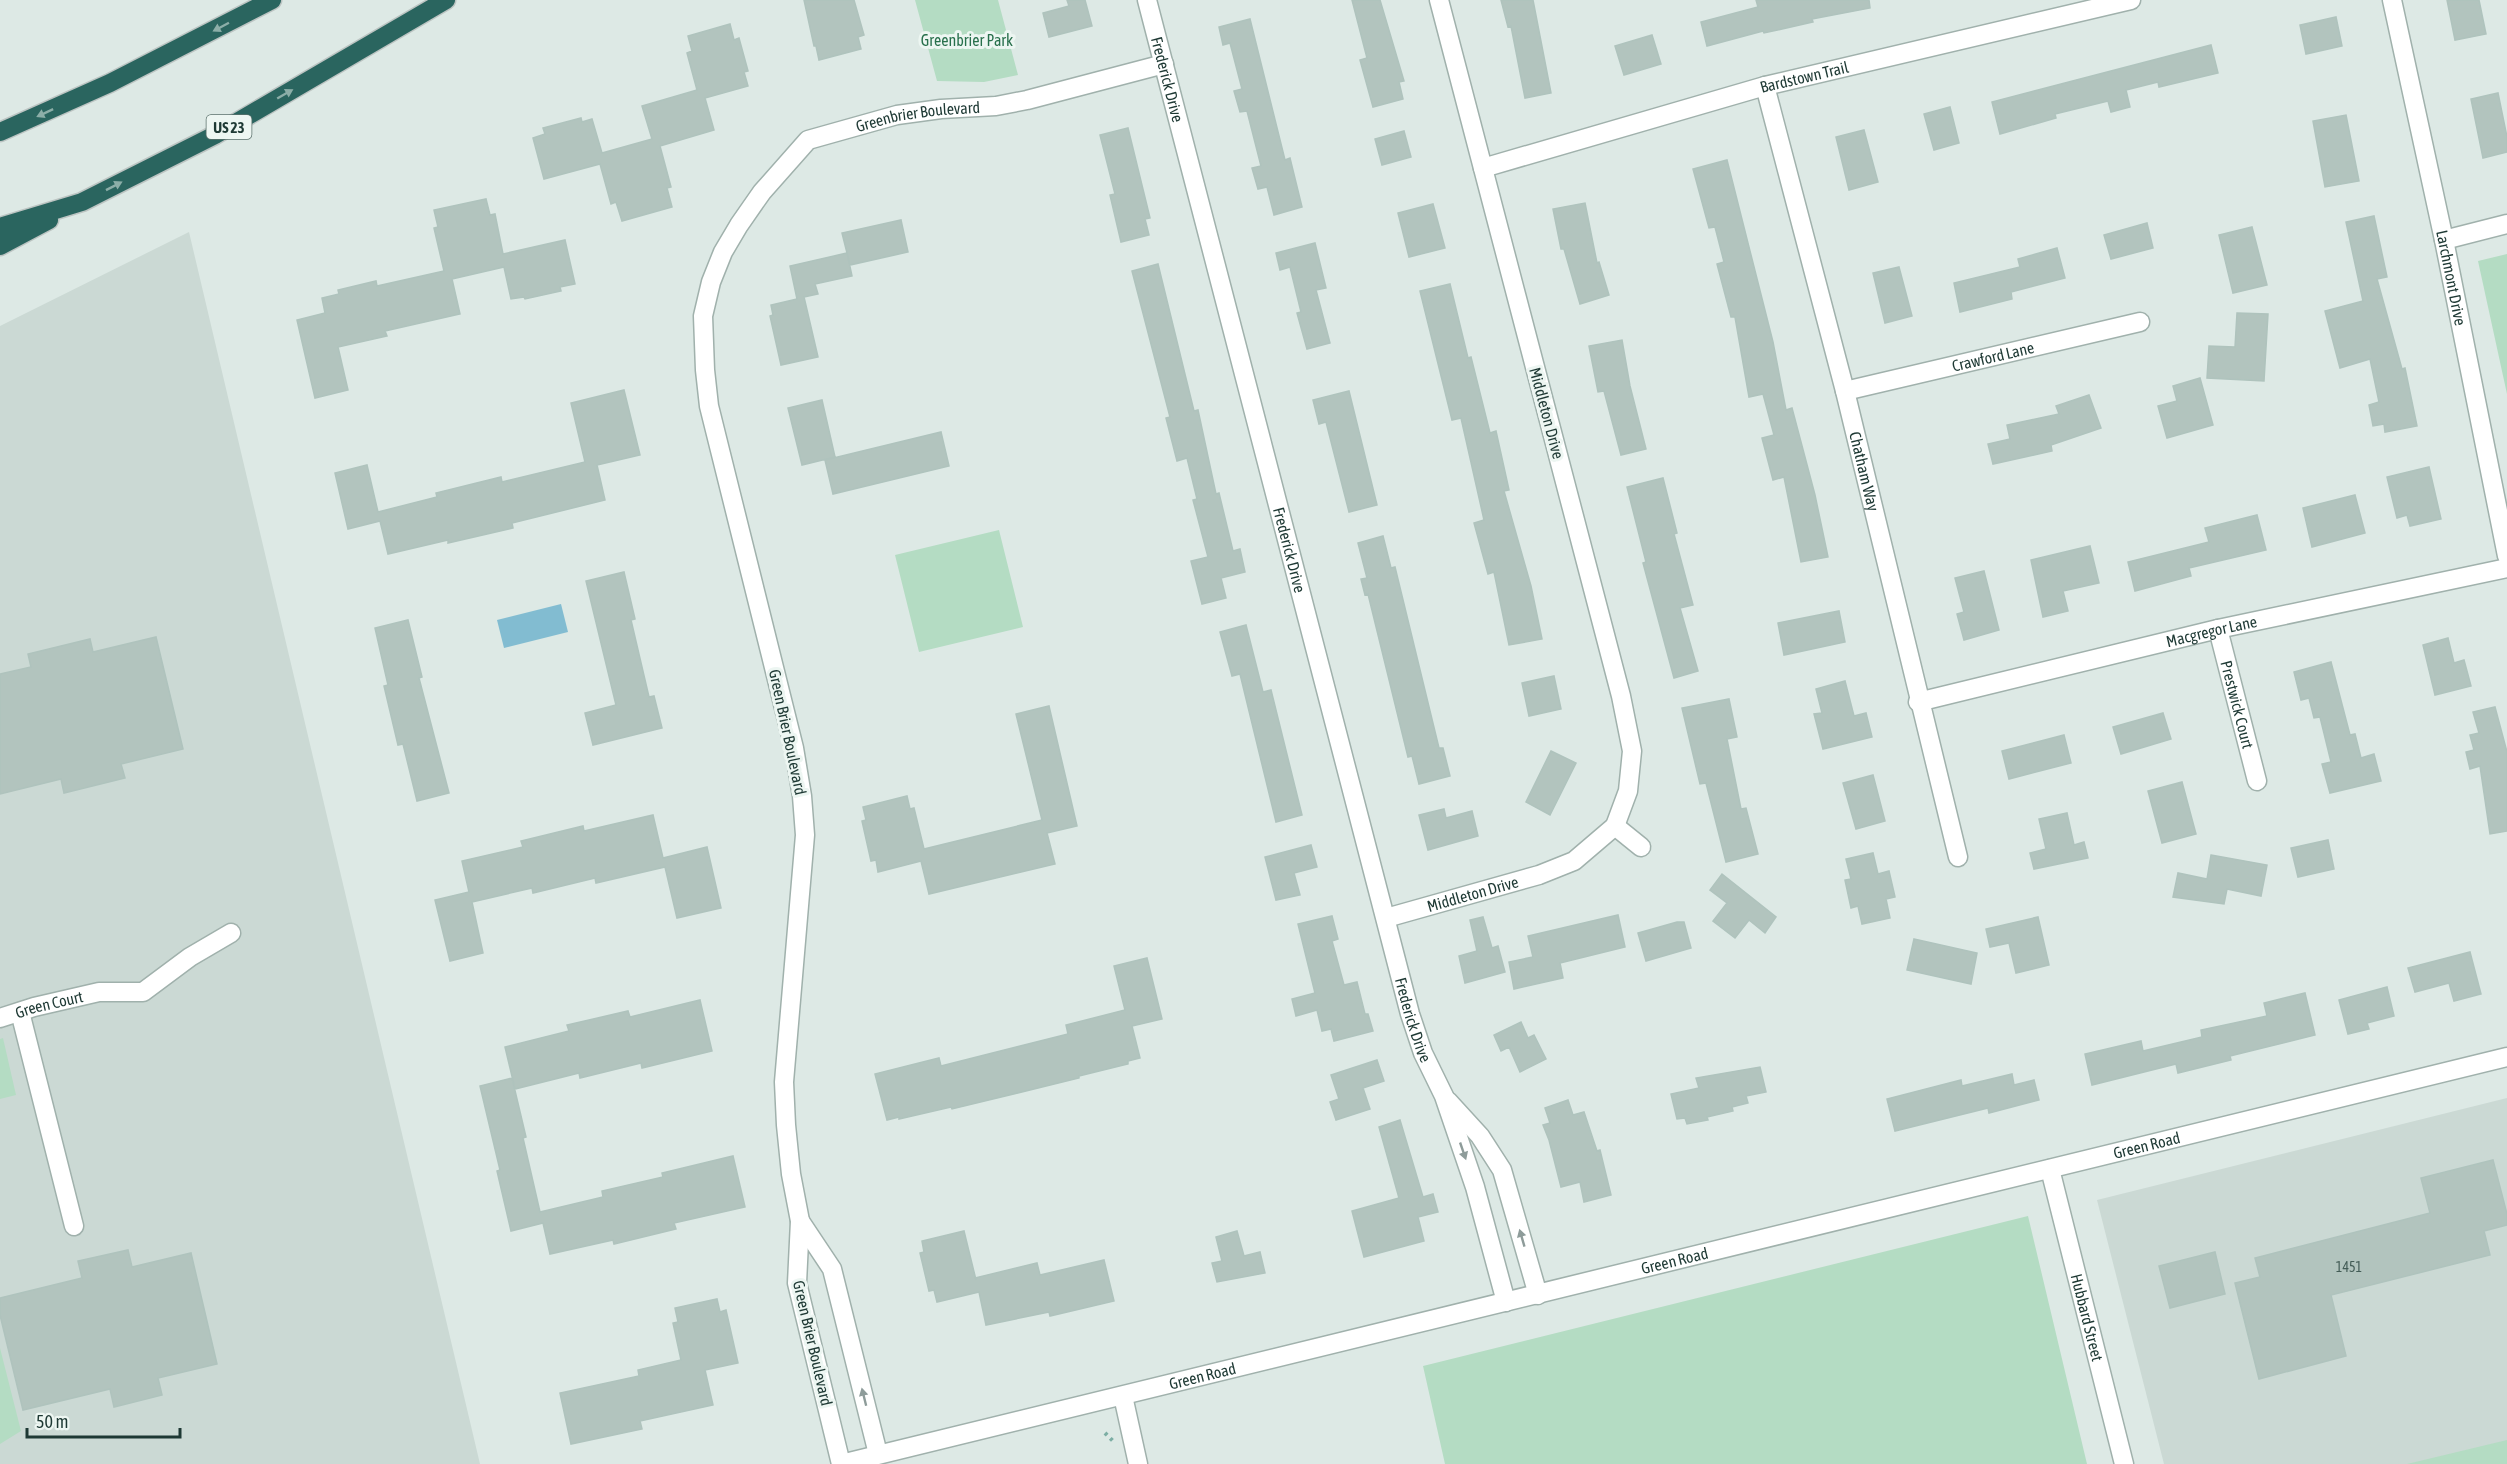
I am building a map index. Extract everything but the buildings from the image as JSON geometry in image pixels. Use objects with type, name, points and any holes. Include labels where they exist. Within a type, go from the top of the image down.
[{"type":"highway","points":[[0,132],[110,83],[272,0]]},
{"type":"highway","name":"US 23","points":[[0,228],[82,202],[215,135],[446,0]]},
{"type":"highway","points":[[0,246],[82,202]]},
{"type":"street","name":"Frederick Drive","points":[[1147,0],[1410,1014],[1423,1053],[1444,1096],[1476,1187],[1506,1302]]},
{"type":"street","name":"Middleton Drive","points":[[1386,918],[1539,876],[1574,861],[1615,826],[1628,791],[1632,751],[1623,707],[1439,0]]},
{"type":"street","name":"Bardstown Trail","points":[[1482,168],[1765,86],[2131,0]]},
{"type":"street","name":"Larchmont Drive","points":[[2392,0],[2444,240],[2507,556]]},
{"type":"street","name":"Greenbrier Boulevard","points":[[723,252],[762,192],[808,140],[897,116],[941,109],[996,106],[1027,100],[1164,64]]},
{"type":"street","name":"Chatham Way","points":[[1765,86],[1845,391],[1918,702],[1958,857]]},
{"type":"street","points":[[2444,240],[2507,224]]},
{"type":"street","name":"Green Brier Boulevard","points":[[723,252],[711,282],[703,316],[705,370],[709,406],[794,748],[802,796],[805,835],[784,1082],[791,1174],[800,1221],[797,1283],[841,1464]]},
{"type":"street","name":"Crawford Lane","points":[[1845,391],[2140,322]]},
{"type":"street","name":"Macgregor Lane","points":[[1918,702],[2218,629],[2507,568]]},
{"type":"street","name":"Prestwick Court","points":[[2218,629],[2257,781]]},
{"type":"street","points":[[1615,826],[1641,847]]},
{"type":"street","name":"Green Court","points":[[0,1018],[34,1007],[99,992],[143,992],[190,957],[231,933]]},
{"type":"street","points":[[20,1012],[74,1226]]},
{"type":"street","name":"Green Road","points":[[841,1464],[2507,1057]]},
{"type":"street","name":"Frederick Drive","points":[[1444,1096],[1480,1136],[1502,1170],[1538,1294]]},
{"type":"street","name":"Hubbard Street","points":[[2050,1169],[2124,1464]]},
{"type":"street","name":"Green Brier Boulevard","points":[[800,1221],[832,1269],[878,1454]]},
{"type":"street","points":[[1122,1396],[1138,1464]]},
{"type":"shaded area","points":[[189,232],[480,1464],[0,1464],[0,326]]},
{"type":"shaded area","points":[[2507,1098],[2507,1464],[2164,1464],[2097,1200]]},
{"type":"green space","name":"Greenbrier Park","points":[[915,0],[998,0],[1018,75],[984,82],[937,81]]},
{"type":"green space","points":[[2507,254],[2507,394],[2478,261]]},
{"type":"green space","points":[[999,530],[1023,627],[919,652],[895,555]]},
{"type":"green space","points":[[3,1038],[16,1095],[0,1099],[0,1039]]},
{"type":"green space","points":[[2028,1216],[2087,1464],[1445,1464],[1423,1366]]},
{"type":"green space","points":[[0,1348],[21,1431],[0,1444]]},
{"type":"green space","points":[[2507,1440],[2507,1464],[2407,1464]]},
{"type":"water","points":[[561,604],[568,632],[504,648],[497,620]]}]
